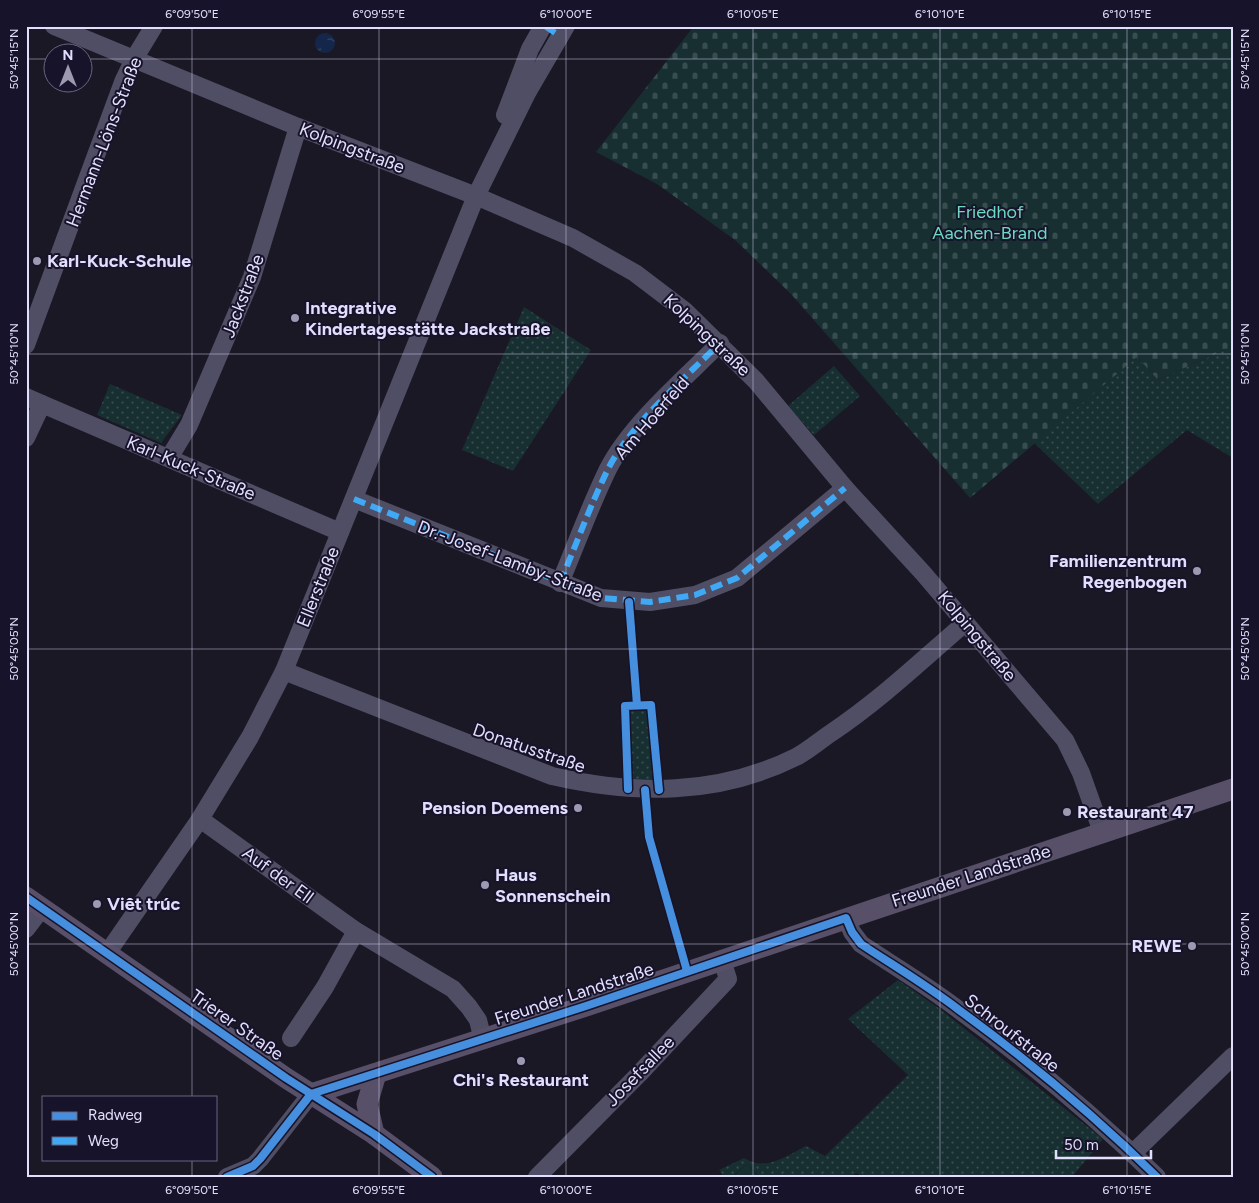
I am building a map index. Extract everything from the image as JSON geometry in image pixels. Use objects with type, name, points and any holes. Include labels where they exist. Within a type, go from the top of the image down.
[{"type":"main road","name":"Freunder Landstraße","points":[[311,1094],[483,1040],[1233,789]]},
{"type":"main road","name":"Trierer Straße","points":[[34,902],[311,1094],[374,1134],[432,1177]]},
{"type":"main road","points":[[374,1134],[367,1104],[376,1074]]},
{"type":"street","name":"Kolpingstraße","points":[[54,26],[298,127],[476,196],[573,238],[635,273],[686,311],[720,343],[778,407],[845,488],[923,573],[1065,740],[1081,773],[1102,832]]},
{"type":"street","name":"Hermann-Löns-Straße","points":[[26,344],[134,58],[154,26]]},
{"type":"street","points":[[544,26],[563,31],[527,93],[491,164],[506,112],[530,48],[544,26]]},
{"type":"street","name":"Jackstraße","points":[[169,458],[189,425],[252,278],[298,127]]},
{"type":"street","name":"Ellerstraße","points":[[108,952],[200,819],[250,737],[284,671],[476,196],[491,164]]},
{"type":"street","name":"Am Hoerfeld","points":[[560,583],[609,468],[629,438],[720,343]]},
{"type":"street","name":"Karl-Kuck-Straße","points":[[26,438],[34,400],[340,532]]},
{"type":"street","name":"Dr.-Josef-Lamby-Straße","points":[[354,499],[560,583],[601,598],[629,602],[657,601],[695,595],[737,578],[845,488]]},
{"type":"street","name":"Donatusstraße","points":[[284,671],[552,776],[589,784],[659,790],[725,782],[797,756],[871,706],[965,622]]},
{"type":"street","name":"Auf der Ell","points":[[200,819],[356,931],[453,989],[478,1020],[483,1040]]},
{"type":"street","points":[[26,929],[34,902]]},
{"type":"street","name":"Schroufstraße","points":[[846,918],[852,932],[861,944],[958,1009],[1015,1053],[1133,1153],[1157,1177]]},
{"type":"street","points":[[291,1038],[325,987],[356,931]]},
{"type":"street","name":"Josefsallee","points":[[537,1177],[639,1074],[728,979],[722,960]]},
{"type":"street","points":[[1133,1153],[1233,1056]]},
{"type":"street","points":[[227,1177],[252,1166],[260,1159],[311,1094]]},
{"type":"green space","name":"Friedhof Aachen-Brand","points":[[694,26],[1233,26],[1233,346],[1158,380],[1137,357],[970,498],[791,294],[735,240],[657,184],[596,152]]},
{"type":"green space","points":[[524,307],[591,350],[513,471],[462,450]]},
{"type":"green space","points":[[1233,346],[1233,458],[1187,430],[1098,504],[1033,442],[1137,357],[1158,380]]},
{"type":"green space","points":[[834,366],[860,396],[814,435],[788,406]]},
{"type":"green space","points":[[110,384],[182,415],[161,443],[97,415]]},
{"type":"green space","points":[[649,707],[654,779],[631,779],[628,708]]},
{"type":"green space","points":[[898,980],[940,1009],[1103,1139],[1072,1177],[862,1177],[857,1173],[850,1177],[760,1177],[747,1164],[732,1177],[724,1177],[719,1170],[744,1158],[752,1162],[768,1163],[783,1158],[806,1146],[825,1156],[908,1075],[848,1019]]},
{"type":"green space","points":[[747,1164],[759,1177],[733,1177]]},
{"type":"water","points":[[325,33],[332,36],[335,43],[332,50],[325,53],[318,50],[315,43],[318,36]]},
{"type":"marked path","points":[[545,26],[560,36]]},
{"type":"marked path","points":[[560,583],[595,497],[618,452],[644,419],[720,343]]},
{"type":"marked path","points":[[354,499],[601,598],[650,602],[695,595],[737,578],[845,488]]},
{"type":"cycle path","points":[[629,602],[637,705]]},
{"type":"cycle path","points":[[628,789],[625,706],[651,705],[659,790]]},
{"type":"cycle path","points":[[645,790],[649,837],[687,971]]},
{"type":"cycle path","points":[[26,897],[286,1078],[374,1134],[432,1177]]},
{"type":"cycle path","points":[[311,1094],[586,1006],[846,918],[852,932],[861,944],[935,993],[1011,1049],[1086,1111],[1157,1177]]},
{"type":"cycle path","points":[[227,1177],[253,1166],[311,1094]]},
{"type":"place","name":"Karl-Kuck-Schule","points":[[37,261]]},
{"type":"place","name":"Integrative Kindertagesstätte Jackstraße","points":[[295,318]]},
{"type":"place","name":"Familienzentrum Regenbogen","points":[[1197,571]]},
{"type":"place","name":"Pension Doemens","points":[[578,808]]},
{"type":"place","name":"Restaurant 47","points":[[1067,812]]},
{"type":"place","name":"Haus Sonnenschein","points":[[485,885]]},
{"type":"place","name":"Viêt trúc","points":[[97,904]]},
{"type":"place","name":"REWE","points":[[1192,946]]},
{"type":"place","name":"Chi's Restaurant","points":[[521,1061]]}]
